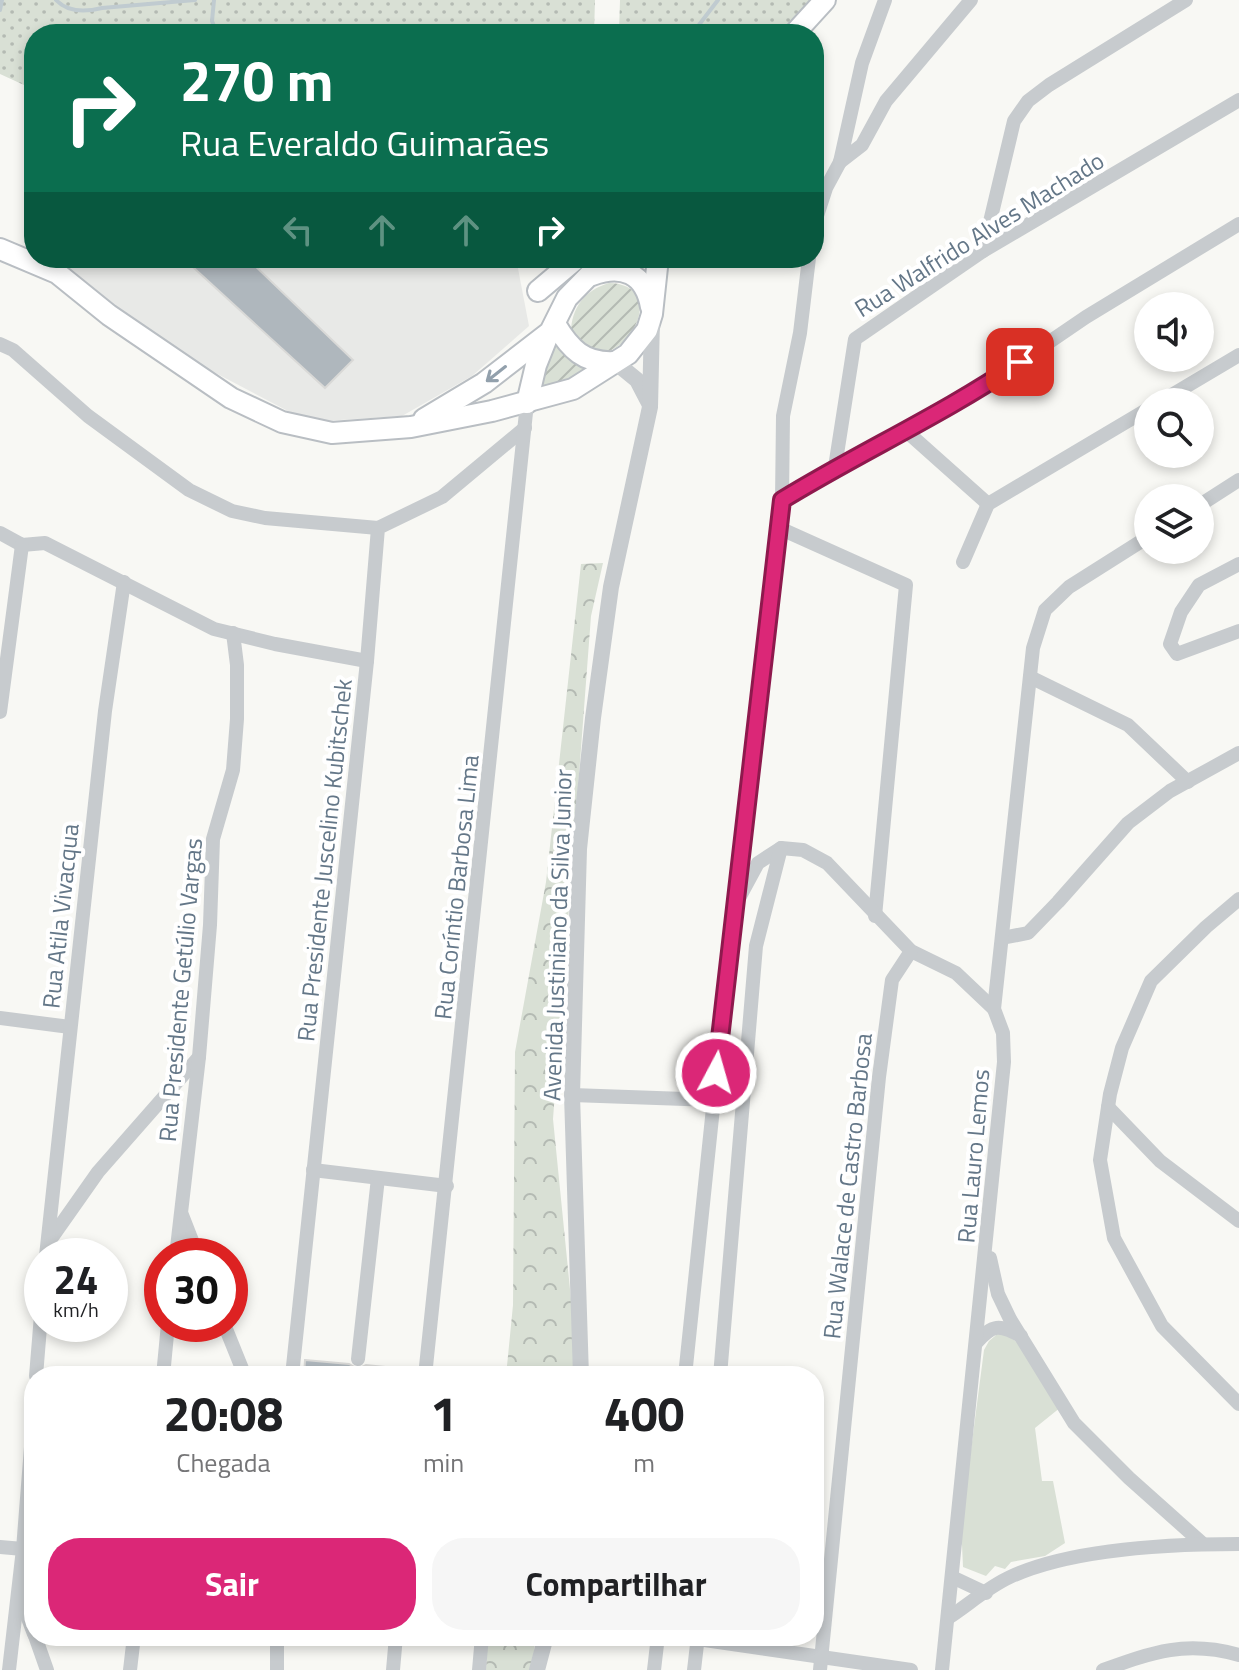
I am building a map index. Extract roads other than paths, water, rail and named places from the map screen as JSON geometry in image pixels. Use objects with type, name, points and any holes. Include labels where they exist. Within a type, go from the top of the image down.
[{"type":"main road","points":[[803,24],[825,0]]},
{"type":"main road","points":[[0,249],[24,259]]},
{"type":"main road","points":[[45,268],[57,273],[109,315],[231,398],[282,422],[332,433],[411,427],[527,403],[573,389],[628,354],[638,344],[652,314],[657,268]]},
{"type":"main road","points":[[538,291],[563,268]]},
{"type":"main road","points":[[527,403],[536,365],[567,298],[598,268]]},
{"type":"main road","points":[[592,275],[614,268],[630,274],[649,295],[652,314]]},
{"type":"main road","points":[[411,427],[484,383],[552,328]]},
{"type":"main road","points":[[552,328],[578,354],[602,363],[615,362]]},
{"type":"street","points":[[824,194],[840,162],[862,63],[885,0]]},
{"type":"street","points":[[840,162],[862,145],[886,101],[971,0]]},
{"type":"street","points":[[983,251],[1014,121],[1028,101],[1186,0]]},
{"type":"street","name":"Rua Walfrido Alves Machado","points":[[835,467],[855,339],[983,251],[1239,100]]},
{"type":"street","points":[[782,500],[835,467],[976,392],[1086,317],[1239,224]]},
{"type":"street","points":[[686,1366],[734,907],[782,500],[783,416],[800,333],[808,268]]},
{"type":"street","name":"Avenida Justiniano da Silva Junior","points":[[581,1366],[572,1095],[579,849],[611,587],[650,407],[652,314]]},
{"type":"street","points":[[0,344],[13,350],[88,416],[177,481],[232,511],[265,518],[378,528],[442,497],[525,428]]},
{"type":"street","points":[[1184,388],[1239,355]]},
{"type":"street","points":[[615,362],[637,380],[650,407]]},
{"type":"street","name":"Rua Coríntio Barbosa Lima","points":[[426,1366],[527,403]]},
{"type":"street","points":[[963,562],[988,504],[1134,417]]},
{"type":"street","points":[[905,430],[988,504]]},
{"type":"street","points":[[1214,496],[1239,480]]},
{"type":"street","name":"Rua Presidente Juscelino Kubitschek","points":[[293,1366],[367,661],[378,528]]},
{"type":"street","points":[[779,528],[906,585],[875,916]]},
{"type":"street","points":[[0,533],[22,545],[45,543],[214,629],[367,661]]},
{"type":"street","points":[[0,712],[22,545]]},
{"type":"street","name":"Rua Lauro Lemos","points":[[942,1670],[1004,1062],[1003,1033],[994,1009],[1033,648],[1045,610],[1069,587],[1134,546]]},
{"type":"street","points":[[1239,564],[1199,585],[1181,612],[1170,644],[1177,654],[1239,631]]},
{"type":"street","name":"Rua Atila Vivacqua","points":[[47,1238],[105,711],[124,582]]},
{"type":"street","name":"Rua Presidente Getúlio Vargas","points":[[178,1238],[199,1057],[210,925],[213,839],[233,770],[237,665],[233,633]]},
{"type":"street","points":[[1030,677],[1128,725],[1188,782]]},
{"type":"street","points":[[1002,938],[1028,933],[1128,823],[1170,791],[1238,755]]},
{"type":"street","points":[[734,907],[758,863],[781,848],[803,850],[827,863],[911,951],[956,973],[994,1009]]},
{"type":"street","points":[[721,1366],[756,946],[781,848]]},
{"type":"street","points":[[1239,899],[1151,981],[1122,1048],[1100,1160],[1114,1238],[1162,1326],[1239,1404]]},
{"type":"street","name":"Rua Walace de Castro Barbosa","points":[[824,1633],[879,1077],[892,980],[911,951]]},
{"type":"street","points":[[0,1018],[70,1027]]},
{"type":"street","points":[[55,1238],[98,1172],[199,1057]]},
{"type":"street","points":[[572,1095],[713,1100]]},
{"type":"street","points":[[1108,1107],[1160,1161],[1239,1221]]},
{"type":"street","points":[[313,1170],[447,1186]]},
{"type":"street","points":[[358,1359],[378,1178]]},
{"type":"street","points":[[181,1211],[191,1238]]},
{"type":"street","points":[[987,1247],[998,1294],[1010,1319],[1025,1338],[1074,1423],[1129,1478],[1203,1544]]},
{"type":"street","points":[[976,1343],[988,1330],[1001,1327],[1025,1338]]},
{"type":"street","points":[[37,1366],[39,1342]]},
{"type":"street","points":[[164,1366],[166,1342]]},
{"type":"street","points":[[231,1342],[241,1366]]},
{"type":"street","points":[[9,1670],[24,1536]]},
{"type":"street","points":[[948,1618],[1009,1578],[1072,1557],[1203,1544],[1239,1544]]},
{"type":"street","points":[[0,1547],[23,1549]]},
{"type":"street","points":[[952,1577],[986,1593]]},
{"type":"street","points":[[18,1592],[24,1608]]},
{"type":"street","points":[[0,1640],[15,1623]]},
{"type":"street","points":[[38,1646],[47,1670]]},
{"type":"street","points":[[130,1670],[133,1646]]},
{"type":"street","points":[[277,1646],[277,1670]]},
{"type":"street","points":[[393,1670],[395,1646]]},
{"type":"street","points":[[479,1670],[481,1646]]},
{"type":"street","points":[[537,1670],[543,1646]]},
{"type":"street","points":[[654,1670],[657,1646]]},
{"type":"street","points":[[694,1670],[697,1646]]},
{"type":"street","points":[[741,1646],[821,1663],[911,1670]]},
{"type":"street","points":[[1103,1670],[1153,1652],[1210,1647],[1239,1655]]},
{"type":"waterway","points":[[0,10],[2,0]]},
{"type":"waterway","points":[[56,0],[66,7],[84,11],[195,0]]},
{"type":"waterway","points":[[213,24],[214,0]]},
{"type":"waterway","points":[[700,24],[718,0]]}]
